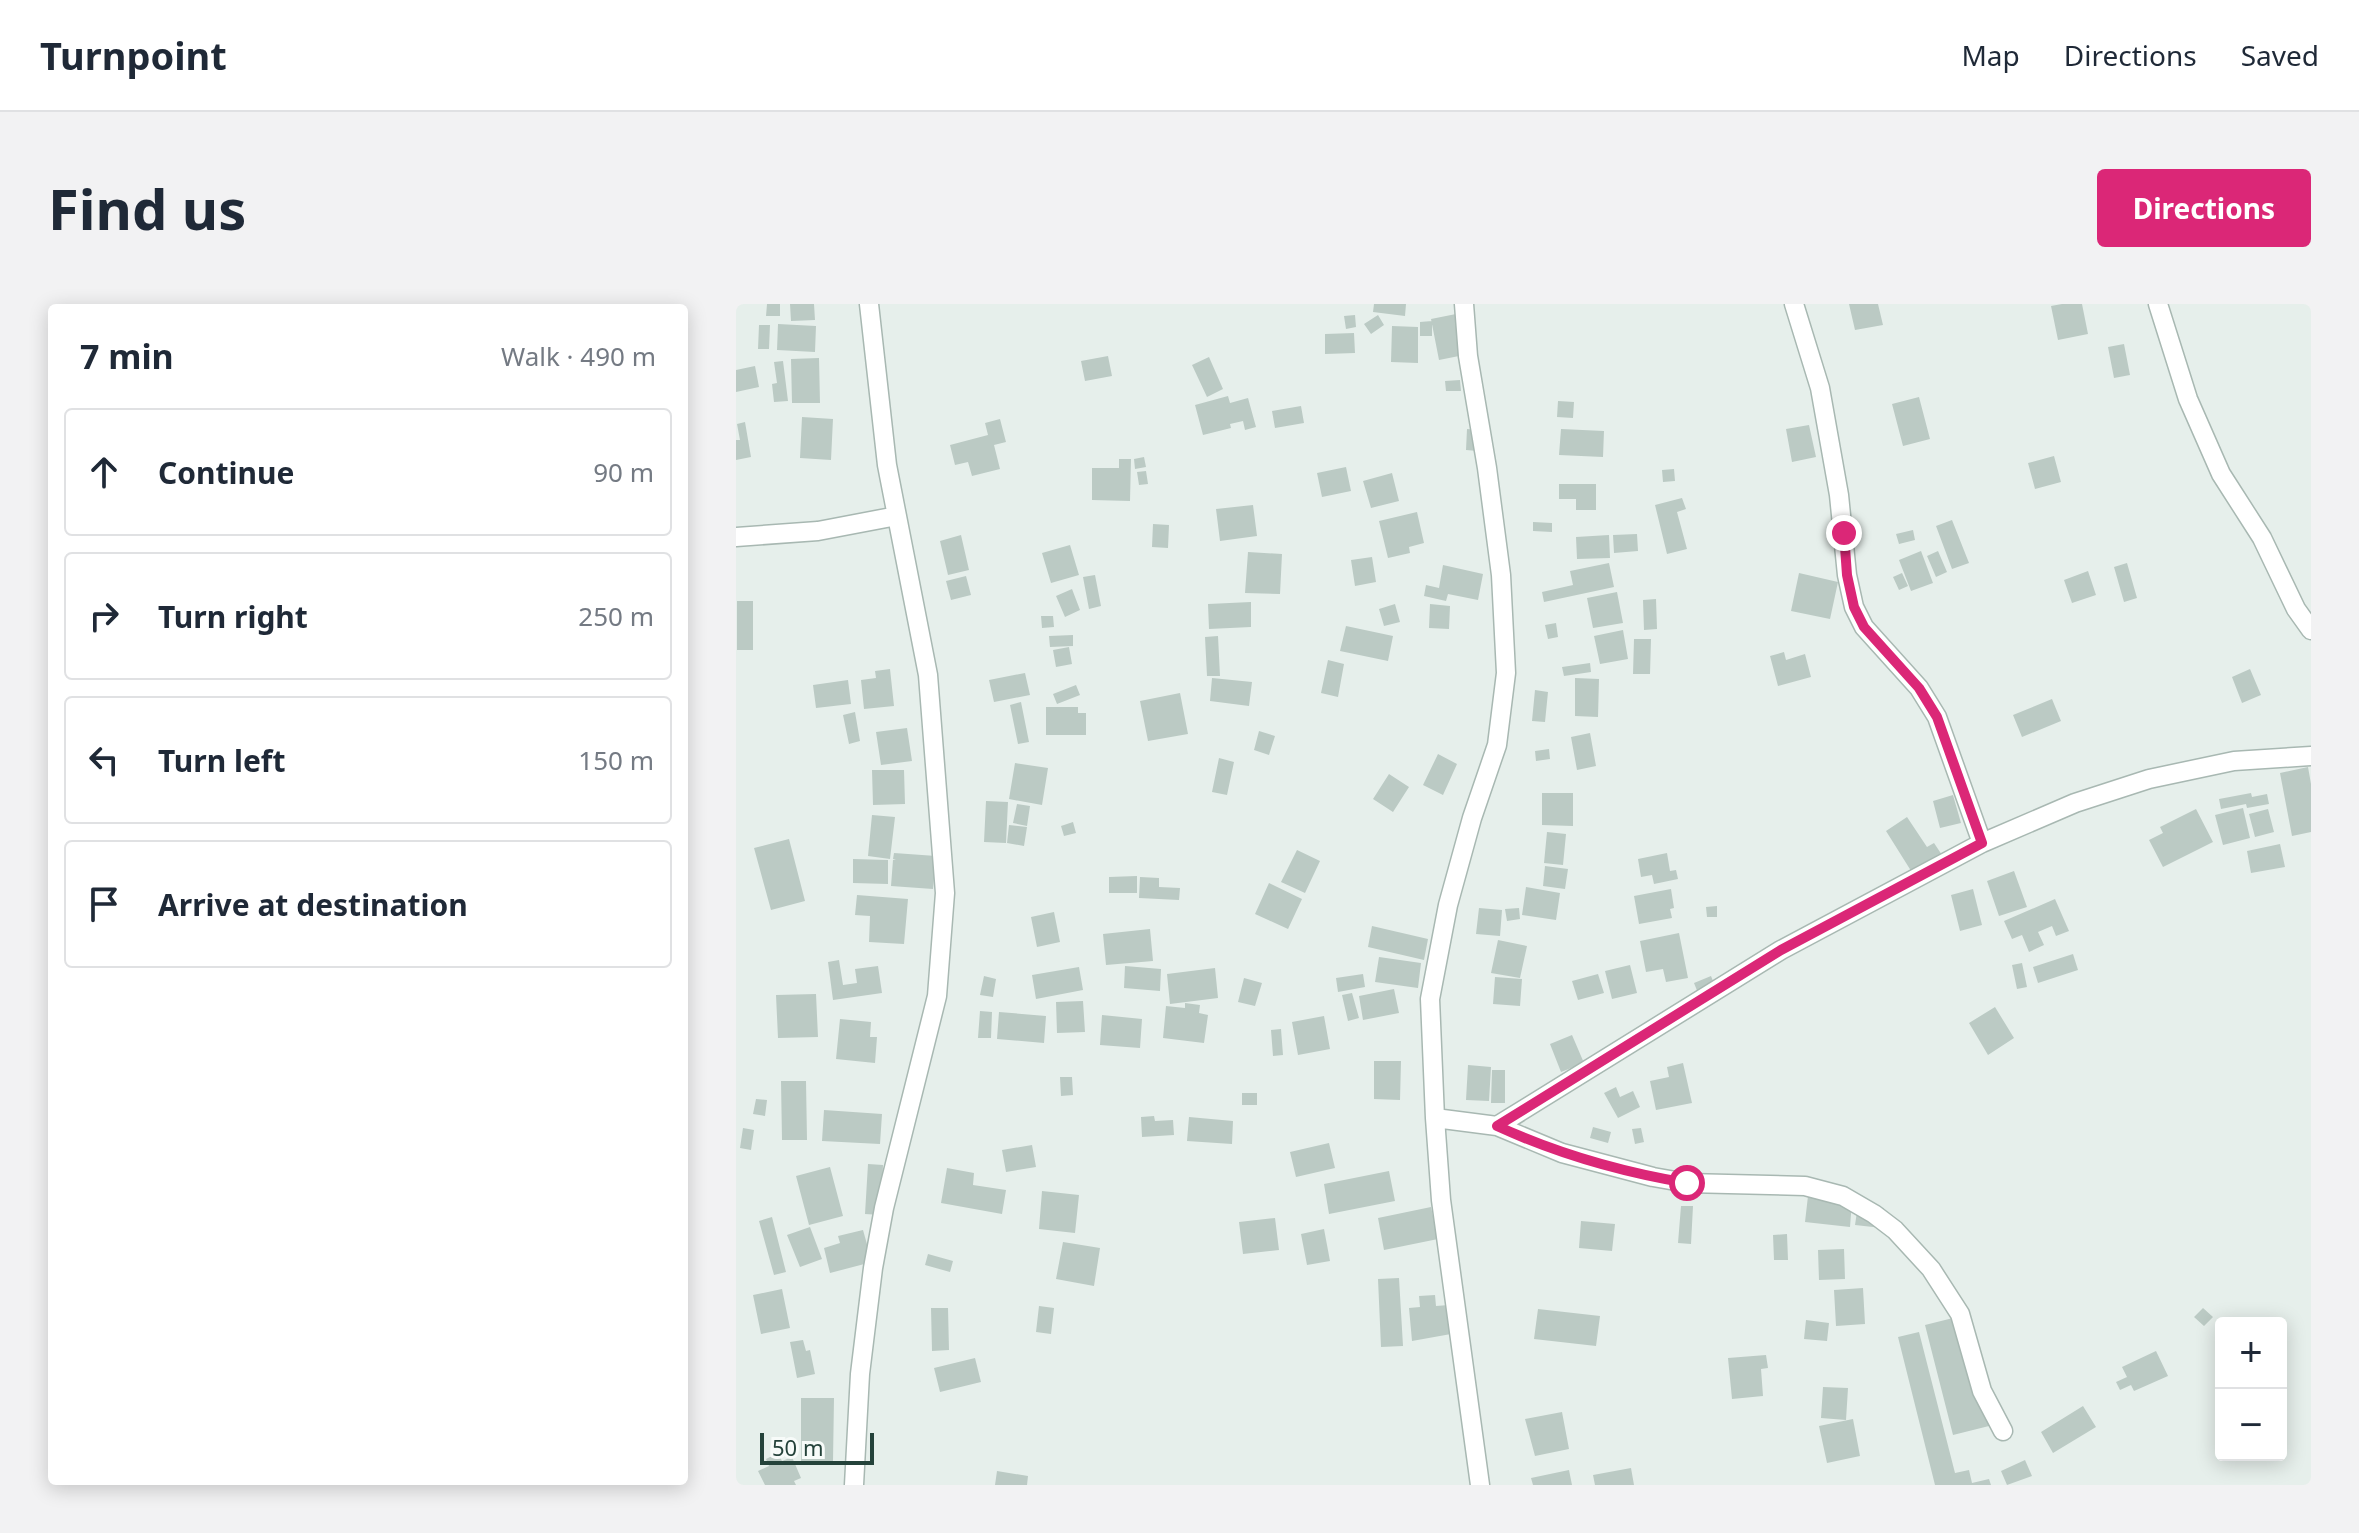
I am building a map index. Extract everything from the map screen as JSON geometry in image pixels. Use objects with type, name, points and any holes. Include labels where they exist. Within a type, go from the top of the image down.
[{"type":"street","points":[[854,1485],[866,1315],[884,1208],[937,996],[945,893],[928,675],[887,465],[869,304]]},
{"type":"street","points":[[1464,304],[1468,356],[1501,575],[1506,673],[1497,745],[1472,818],[1448,905],[1430,999],[1441,1200],[1480,1485]]},
{"type":"street","points":[[1794,304],[1820,388],[1854,607],[1864,627],[1919,688],[1937,717],[1982,843]]},
{"type":"street","points":[[2158,304],[2188,399],[2221,474],[2262,538],[2296,609],[2311,630]]},
{"type":"street","points":[[736,537],[818,531],[897,516]]},
{"type":"street","points":[[1497,1126],[1781,950],[1982,843],[2075,803],[2149,779],[2234,761],[2311,756]]},
{"type":"street","points":[[1435,1118],[1497,1126],[1562,1153],[1618,1169],[1687,1183],[1805,1186],[1843,1196],[1895,1230],[1931,1269],[1960,1314],[1982,1391],[2003,1431]]},
{"type":"building","points":[[767,304],[780,304],[780,316],[766,316]]},
{"type":"building","points":[[790,304],[814,304],[815,320],[791,321]]},
{"type":"building","points":[[1374,304],[1406,304],[1405,316],[1373,312]]},
{"type":"building","points":[[1849,304],[1878,304],[1883,325],[1855,330]]},
{"type":"building","points":[[2082,304],[2088,334],[2058,340],[2051,306]]},
{"type":"building","points":[[1456,314],[1464,355],[1439,360],[1431,319]]},
{"type":"building","points":[[1355,315],[1356,327],[1346,329],[1344,316]]},
{"type":"building","points":[[1378,315],[1384,325],[1371,334],[1364,324]]},
{"type":"building","points":[[1432,321],[1432,336],[1420,336],[1420,322]]},
{"type":"building","points":[[778,324],[816,326],[815,352],[777,350]]},
{"type":"building","points":[[759,325],[770,325],[769,349],[758,349]]},
{"type":"building","points":[[1392,326],[1418,327],[1418,363],[1391,362]]},
{"type":"building","points":[[1354,333],[1355,353],[1325,354],[1325,334]]},
{"type":"building","points":[[2124,344],[2130,375],[2114,378],[2108,347]]},
{"type":"building","points":[[1108,356],[1112,376],[1085,381],[1081,361]]},
{"type":"building","points":[[1209,357],[1223,389],[1207,397],[1192,365]]},
{"type":"building","points":[[819,358],[820,403],[792,403],[791,359]]},
{"type":"building","points":[[783,361],[788,401],[774,402],[772,384],[777,383],[774,362]]},
{"type":"building","points":[[755,366],[759,387],[736,392],[736,370]]},
{"type":"building","points":[[1460,380],[1461,391],[1446,391],[1445,381]]},
{"type":"building","points":[[1228,396],[1230,403],[1248,398],[1256,427],[1245,430],[1243,421],[1230,424],[1231,428],[1203,435],[1195,405]]},
{"type":"building","points":[[1919,397],[1930,439],[1903,446],[1892,404]]},
{"type":"building","points":[[1558,401],[1574,402],[1573,418],[1557,417]]},
{"type":"building","points":[[1301,406],[1304,423],[1275,428],[1272,411]]},
{"type":"building","points":[[802,417],[833,419],[831,460],[800,458]]},
{"type":"building","points":[[1000,419],[1006,442],[994,445],[1000,469],[972,476],[968,462],[955,465],[950,445],[988,435],[985,423]]},
{"type":"building","points":[[745,422],[751,457],[736,460],[736,440],[740,440],[737,424]]},
{"type":"building","points":[[1809,425],[1816,457],[1792,462],[1786,429]]},
{"type":"building","points":[[1467,429],[1479,430],[1478,451],[1466,450]]},
{"type":"building","points":[[1561,429],[1604,431],[1603,457],[1559,455]]},
{"type":"building","points":[[2054,456],[2061,482],[2035,489],[2028,463]]},
{"type":"building","points":[[1144,457],[1146,467],[1135,469],[1134,459]]},
{"type":"building","points":[[1119,459],[1131,459],[1130,501],[1092,500],[1092,468],[1119,468]]},
{"type":"building","points":[[1346,467],[1351,491],[1322,497],[1317,473]]},
{"type":"building","points":[[1674,469],[1675,481],[1663,482],[1662,470]]},
{"type":"building","points":[[1146,471],[1148,484],[1139,485],[1137,472]]},
{"type":"building","points":[[1392,473],[1399,501],[1371,508],[1363,481]]},
{"type":"building","points":[[1559,484],[1596,484],[1596,510],[1576,510],[1576,499],[1559,499]]},
{"type":"building","points":[[1682,498],[1686,509],[1677,512],[1687,549],[1667,554],[1655,505]]},
{"type":"building","points":[[1253,505],[1257,536],[1220,541],[1216,509]]},
{"type":"building","points":[[1417,512],[1424,543],[1409,547],[1410,553],[1388,558],[1379,521]]},
{"type":"building","points":[[1952,520],[1969,563],[1952,569],[1936,526]]},
{"type":"building","points":[[1533,522],[1552,523],[1552,532],[1533,531]]},
{"type":"building","points":[[1153,524],[1169,525],[1168,548],[1152,547]]},
{"type":"building","points":[[1913,530],[1915,540],[1899,544],[1896,534]]},
{"type":"building","points":[[1637,534],[1638,551],[1614,553],[1613,535]]},
{"type":"building","points":[[961,535],[969,570],[948,575],[940,541]]},
{"type":"building","points":[[1609,535],[1610,558],[1577,559],[1576,537]]},
{"type":"building","points":[[1070,545],[1079,575],[1051,583],[1042,553]]},
{"type":"building","points":[[1921,551],[1933,583],[1911,591],[1899,560]]},
{"type":"building","points":[[1938,551],[1947,572],[1936,577],[1927,556]]},
{"type":"building","points":[[1248,552],[1282,554],[1280,594],[1245,593]]},
{"type":"building","points":[[1372,557],[1376,582],[1355,586],[1351,560]]},
{"type":"building","points":[[1609,563],[1614,587],[1544,602],[1542,592],[1573,585],[1570,571]]},
{"type":"building","points":[[2127,563],[2137,598],[2124,602],[2114,567]]},
{"type":"building","points":[[1443,565],[1483,574],[1478,600],[1448,594],[1446,601],[1424,596],[1426,585],[1439,588]]},
{"type":"building","points":[[2088,571],[2096,595],[2072,603],[2064,580]]},
{"type":"building","points":[[1799,573],[1838,582],[1830,619],[1791,611]]},
{"type":"building","points":[[1902,573],[1908,586],[1899,590],[1893,577]]},
{"type":"building","points":[[1095,575],[1101,606],[1089,609],[1083,577]]},
{"type":"building","points":[[966,576],[971,595],[951,600],[946,581]]},
{"type":"building","points":[[1072,589],[1080,610],[1065,617],[1056,596]]},
{"type":"building","points":[[1617,592],[1623,623],[1593,628],[1587,598]]},
{"type":"building","points":[[1656,599],[1657,629],[1644,630],[1643,600]]},
{"type":"building","points":[[737,601],[753,601],[753,650],[737,650]]},
{"type":"building","points":[[1251,602],[1251,627],[1209,629],[1208,604]]},
{"type":"building","points":[[1395,604],[1400,622],[1384,626],[1379,609]]},
{"type":"building","points":[[1430,604],[1450,606],[1449,629],[1429,628]]},
{"type":"building","points":[[1041,616],[1053,616],[1054,627],[1042,628]]},
{"type":"building","points":[[1556,623],[1558,637],[1548,639],[1545,625]]},
{"type":"building","points":[[1346,626],[1393,636],[1388,661],[1340,651]]},
{"type":"building","points":[[1623,630],[1628,659],[1600,664],[1594,636]]},
{"type":"building","points":[[1073,635],[1073,646],[1050,647],[1049,636]]},
{"type":"building","points":[[1218,636],[1220,676],[1207,676],[1205,637]]},
{"type":"building","points":[[1634,639],[1651,639],[1650,674],[1633,674]]},
{"type":"building","points":[[1069,647],[1072,664],[1056,667],[1053,650]]},
{"type":"building","points":[[1784,652],[1786,660],[1805,654],[1811,677],[1778,686],[1770,656]]},
{"type":"building","points":[[1328,660],[1344,664],[1338,697],[1321,693]]},
{"type":"building","points":[[1590,663],[1591,672],[1564,676],[1562,667]]},
{"type":"building","points":[[890,669],[894,706],[864,709],[861,680],[876,678],[875,671]]},
{"type":"building","points":[[2250,669],[2261,695],[2242,703],[2232,677]]},
{"type":"building","points":[[1025,673],[1030,695],[994,702],[989,680]]},
{"type":"building","points":[[1212,678],[1252,682],[1249,706],[1210,701]]},
{"type":"building","points":[[1575,678],[1599,679],[1598,717],[1575,716]]},
{"type":"building","points":[[848,680],[851,704],[816,708],[813,685]]},
{"type":"building","points":[[1076,685],[1080,695],[1057,704],[1053,694]]},
{"type":"building","points":[[1535,690],[1548,692],[1545,722],[1532,721]]},
{"type":"building","points":[[1180,693],[1188,734],[1148,741],[1140,701]]},
{"type":"building","points":[[2052,699],[2061,721],[2022,737],[2013,715]]},
{"type":"building","points":[[1021,702],[1029,742],[1018,744],[1010,705]]},
{"type":"building","points":[[1046,707],[1078,707],[1078,713],[1086,713],[1086,735],[1046,735]]},
{"type":"building","points":[[855,712],[860,741],[849,744],[843,715]]},
{"type":"building","points":[[907,728],[912,761],[881,765],[876,732]]},
{"type":"building","points":[[1259,731],[1275,736],[1269,755],[1254,750]]},
{"type":"building","points":[[1590,733],[1596,766],[1577,770],[1571,737]]},
{"type":"building","points":[[1549,749],[1550,759],[1536,761],[1535,751]]},
{"type":"building","points":[[1438,754],[1457,764],[1443,795],[1423,785]]},
{"type":"building","points":[[1219,758],[1234,762],[1227,795],[1212,792]]},
{"type":"building","points":[[1015,763],[1048,768],[1042,805],[1009,799]]},
{"type":"building","points":[[2308,767],[2311,832],[2292,836],[2280,773]]},
{"type":"building","points":[[872,770],[904,770],[905,804],[873,805]]},
{"type":"building","points":[[1389,774],[1409,787],[1393,812],[1373,799]]},
{"type":"building","points":[[1542,793],[1573,793],[1573,826],[1542,825]]},
{"type":"building","points":[[2251,793],[2252,797],[2267,794],[2269,804],[2221,809],[2219,799]]},
{"type":"building","points":[[1953,795],[1961,823],[1940,828],[1933,801]]},
{"type":"building","points":[[986,801],[1008,802],[1006,843],[984,842]]},
{"type":"building","points":[[1017,804],[1030,806],[1027,826],[1013,823]]},
{"type":"building","points":[[2243,808],[2250,838],[2223,845],[2215,815]]},
{"type":"building","points":[[2196,809],[2213,842],[2163,867],[2149,840],[2163,833],[2160,827]]},
{"type":"building","points":[[2268,809],[2274,832],[2255,837],[2249,814]]},
{"type":"building","points":[[872,815],[895,817],[890,859],[868,856]]},
{"type":"building","points":[[1907,817],[1927,847],[1934,843],[1942,855],[1913,874],[1886,831]]},
{"type":"building","points":[[1073,822],[1076,833],[1064,836],[1061,826]]},
{"type":"building","points":[[1009,825],[1027,827],[1024,846],[1007,843]]},
{"type":"building","points":[[1547,832],[1566,834],[1563,865],[1544,863]]},
{"type":"building","points":[[789,839],[805,901],[771,910],[754,848]]},
{"type":"building","points":[[2280,844],[2285,867],[2251,873],[2247,851]]},
{"type":"building","points":[[1297,850],[1320,861],[1305,893],[1281,882]]},
{"type":"building","points":[[894,853],[936,856],[933,889],[891,886],[893,860],[896,860],[893,859]]},
{"type":"building","points":[[1667,853],[1670,871],[1676,870],[1678,879],[1654,884],[1652,875],[1641,877],[1638,859]]},
{"type":"building","points":[[853,859],[888,860],[888,884],[853,883]]},
{"type":"building","points":[[1545,866],[1568,869],[1565,889],[1543,886]]},
{"type":"building","points":[[2014,871],[2027,907],[1999,916],[1987,881]]},
{"type":"building","points":[[1137,876],[1137,893],[1109,893],[1109,877]]},
{"type":"building","points":[[1140,877],[1159,878],[1159,887],[1180,888],[1179,900],[1139,898]]},
{"type":"building","points":[[1269,883],[1302,899],[1288,929],[1255,914]]},
{"type":"building","points":[[1526,887],[1560,893],[1556,920],[1522,915]]},
{"type":"building","points":[[1671,889],[1672,918],[1639,924],[1634,896]]},
{"type":"building","points":[[1973,889],[1982,925],[1960,931],[1951,895]]},
{"type":"building","points":[[857,895],[908,899],[904,944],[869,942],[870,916],[855,915]]},
{"type":"building","points":[[2055,899],[2069,931],[2056,936],[2052,926],[2038,932],[2044,945],[2029,952],[2022,935],[2012,939],[2004,921]]},
{"type":"building","points":[[1717,906],[1717,917],[1707,917],[1706,907]]},
{"type":"building","points":[[1479,908],[1502,910],[1500,936],[1476,934]]},
{"type":"building","points":[[1519,908],[1520,919],[1507,921],[1505,909]]},
{"type":"building","points":[[1054,912],[1060,942],[1037,947],[1031,917]]},
{"type":"building","points":[[1372,926],[1428,939],[1424,960],[1368,947]]},
{"type":"building","points":[[1150,929],[1153,961],[1106,965],[1103,934]]},
{"type":"building","points":[[1679,933],[1688,978],[1666,982],[1663,969],[1646,972],[1640,941]]},
{"type":"building","points":[[1498,940],[1527,946],[1520,978],[1491,973]]},
{"type":"building","points":[[2073,954],[2078,970],[2038,983],[2033,967]]},
{"type":"building","points":[[1379,957],[1421,963],[1418,988],[1375,982]]},
{"type":"building","points":[[839,960],[843,985],[857,983],[855,969],[878,966],[882,993],[833,1000],[828,962]]},
{"type":"building","points":[[2022,963],[2027,987],[2017,989],[2012,965]]},
{"type":"building","points":[[1630,965],[1637,993],[1612,999],[1605,971]]},
{"type":"building","points":[[1125,966],[1161,969],[1160,991],[1124,988]]},
{"type":"building","points":[[1079,967],[1083,990],[1036,999],[1032,975]]},
{"type":"building","points":[[1215,968],[1218,998],[1170,1004],[1167,974]]},
{"type":"building","points":[[1363,974],[1365,987],[1338,992],[1336,978]]},
{"type":"building","points":[[1598,974],[1604,993],[1578,1000],[1572,981]]},
{"type":"building","points":[[984,976],[996,979],[993,997],[980,995]]},
{"type":"building","points":[[1711,976],[1715,986],[1698,993],[1694,983]]},
{"type":"building","points":[[1495,977],[1522,979],[1520,1006],[1493,1004]]},
{"type":"building","points":[[1244,978],[1262,983],[1255,1006],[1238,1002]]},
{"type":"building","points":[[1394,989],[1399,1013],[1363,1020],[1359,996]]},
{"type":"building","points":[[1352,993],[1359,1018],[1348,1021],[1342,995]]},
{"type":"building","points":[[816,994],[818,1037],[778,1038],[776,995]]},
{"type":"building","points":[[1083,1001],[1085,1032],[1057,1033],[1056,1002]]},
{"type":"building","points":[[1185,1003],[1200,1005],[1199,1013],[1208,1015],[1204,1043],[1163,1038],[1166,1006],[1185,1008]]},
{"type":"building","points":[[1995,1007],[2014,1038],[1988,1055],[1969,1023]]},
{"type":"building","points":[[980,1011],[992,1012],[991,1038],[978,1038]]},
{"type":"building","points":[[999,1012],[1046,1016],[1044,1043],[997,1039]]},
{"type":"building","points":[[1102,1015],[1142,1019],[1140,1048],[1100,1045]]},
{"type":"building","points":[[1324,1016],[1330,1049],[1298,1055],[1292,1022]]},
{"type":"building","points":[[840,1019],[871,1022],[870,1037],[877,1037],[875,1063],[836,1059]]},
{"type":"building","points":[[1281,1029],[1283,1055],[1273,1056],[1271,1030]]},
{"type":"building","points":[[1572,1035],[1584,1063],[1561,1072],[1550,1044]]},
{"type":"building","points":[[1374,1061],[1401,1061],[1400,1100],[1374,1099]]},
{"type":"building","points":[[1683,1063],[1692,1103],[1656,1110],[1650,1081],[1669,1077],[1667,1067]]},
{"type":"building","points":[[1468,1065],[1491,1067],[1489,1101],[1466,1100]]},
{"type":"building","points":[[1492,1070],[1505,1070],[1505,1103],[1491,1103]]},
{"type":"building","points":[[1060,1077],[1072,1077],[1073,1095],[1061,1096]]},
{"type":"building","points":[[781,1081],[806,1081],[807,1140],[782,1140]]},
{"type":"building","points":[[1616,1087],[1620,1097],[1633,1091],[1640,1107],[1618,1118],[1604,1093]]},
{"type":"building","points":[[1242,1093],[1257,1093],[1257,1105],[1242,1105]]},
{"type":"building","points":[[756,1099],[767,1100],[765,1116],[753,1114]]},
{"type":"building","points":[[824,1110],[882,1114],[880,1144],[822,1141]]},
{"type":"building","points":[[1154,1116],[1155,1121],[1173,1120],[1174,1135],[1142,1137],[1141,1117]]},
{"type":"building","points":[[1189,1117],[1233,1121],[1232,1144],[1187,1141]]},
{"type":"building","points":[[1593,1127],[1611,1132],[1608,1143],[1590,1138]]},
{"type":"building","points":[[743,1128],[754,1130],[751,1150],[740,1148]]},
{"type":"building","points":[[1641,1128],[1644,1142],[1635,1144],[1632,1129]]},
{"type":"building","points":[[1329,1143],[1335,1168],[1296,1177],[1290,1152]]},
{"type":"building","points":[[1032,1145],[1036,1167],[1006,1172],[1002,1150]]},
{"type":"building","points":[[868,1164],[883,1165],[881,1215],[865,1214]]},
{"type":"building","points":[[830,1167],[843,1216],[809,1225],[796,1176]]},
{"type":"building","points":[[947,1168],[974,1173],[973,1185],[1006,1190],[1002,1214],[941,1203]]},
{"type":"building","points":[[1389,1171],[1395,1201],[1329,1214],[1324,1184]]},
{"type":"building","points":[[1042,1191],[1079,1195],[1075,1233],[1039,1229]]},
{"type":"building","points":[[1808,1196],[1852,1201],[1850,1227],[1805,1222]]},
{"type":"building","points":[[1858,1205],[1884,1208],[1882,1228],[1855,1225]]},
{"type":"building","points":[[1681,1206],[1693,1206],[1691,1244],[1678,1243]]},
{"type":"building","points":[[1431,1207],[1438,1239],[1384,1250],[1378,1218]]},
{"type":"building","points":[[772,1217],[786,1272],[774,1275],[759,1221]]},
{"type":"building","points":[[1275,1218],[1279,1250],[1243,1254],[1239,1222]]},
{"type":"building","points":[[1581,1221],[1615,1224],[1612,1251],[1579,1248]]},
{"type":"building","points":[[810,1227],[822,1259],[800,1267],[787,1235]]},
{"type":"building","points":[[1324,1229],[1330,1261],[1307,1265],[1301,1234]]},
{"type":"building","points":[[863,1230],[872,1262],[830,1273],[824,1248],[840,1243],[838,1236]]},
{"type":"building","points":[[1787,1234],[1788,1260],[1774,1260],[1773,1235]]},
{"type":"building","points":[[1063,1242],[1100,1248],[1094,1286],[1056,1279]]},
{"type":"building","points":[[1844,1249],[1845,1279],[1819,1280],[1818,1250]]},
{"type":"building","points":[[928,1254],[953,1261],[950,1272],[925,1265]]},
{"type":"building","points":[[1399,1278],[1403,1346],[1381,1347],[1378,1279]]},
{"type":"building","points":[[1863,1288],[1865,1324],[1836,1326],[1834,1290]]},
{"type":"building","points":[[782,1289],[790,1328],[761,1334],[753,1295]]},
{"type":"building","points":[[1435,1295],[1436,1306],[1449,1305],[1451,1334],[1412,1341],[1409,1308],[1420,1307],[1419,1296]]},
{"type":"building","points":[[1039,1306],[1054,1308],[1051,1334],[1036,1332]]},
{"type":"building","points":[[931,1308],[948,1308],[949,1350],[932,1351]]},
{"type":"building","points":[[2203,1308],[2213,1317],[2204,1326],[2194,1317]]},
{"type":"building","points":[[1538,1309],[1600,1316],[1596,1346],[1534,1339]]},
{"type":"building","points":[[1969,1314],[1997,1424],[1953,1435],[1925,1325]]},
{"type":"building","points":[[1806,1320],[1829,1323],[1827,1341],[1804,1339]]},
{"type":"building","points":[[1919,1332],[1955,1473],[1969,1470],[1972,1483],[1989,1479],[1991,1485],[1935,1485],[1898,1337]]},
{"type":"building","points":[[803,1340],[806,1351],[810,1350],[815,1374],[797,1378],[790,1342]]},
{"type":"building","points":[[2156,1351],[2168,1376],[2134,1391],[2131,1385],[2120,1390],[2116,1382],[2127,1377],[2122,1367]]},
{"type":"building","points":[[1766,1355],[1768,1368],[1761,1369],[1763,1396],[1732,1399],[1728,1358]]},
{"type":"building","points":[[975,1358],[981,1382],[940,1392],[934,1368]]},
{"type":"building","points":[[1823,1387],[1848,1388],[1846,1420],[1821,1418]]},
{"type":"building","points":[[801,1398],[834,1398],[833,1461],[801,1461]]},
{"type":"building","points":[[2083,1406],[2096,1427],[2053,1453],[2041,1432]]},
{"type":"building","points":[[1562,1412],[1569,1449],[1535,1456],[1525,1419]]},
{"type":"building","points":[[1853,1419],[1860,1456],[1827,1463],[1819,1426]]},
{"type":"building","points":[[778,1453],[782,1461],[792,1457],[801,1478],[794,1481],[796,1485],[765,1485],[758,1471],[769,1466],[766,1459]]},
{"type":"building","points":[[2025,1460],[2032,1476],[2007,1485],[2001,1471]]},
{"type":"building","points":[[1631,1468],[1634,1485],[1595,1485],[1593,1475]]},
{"type":"building","points":[[1569,1470],[1572,1485],[1533,1485],[1531,1478]]},
{"type":"building","points":[[997,1471],[1028,1476],[1027,1485],[995,1485]]},
{"type":"route","points":[[1687,1183],[1618,1169],[1562,1153],[1497,1126],[1781,950],[1982,843],[1937,717],[1919,688],[1864,627],[1854,607],[1847,575],[1844,533]]}]
